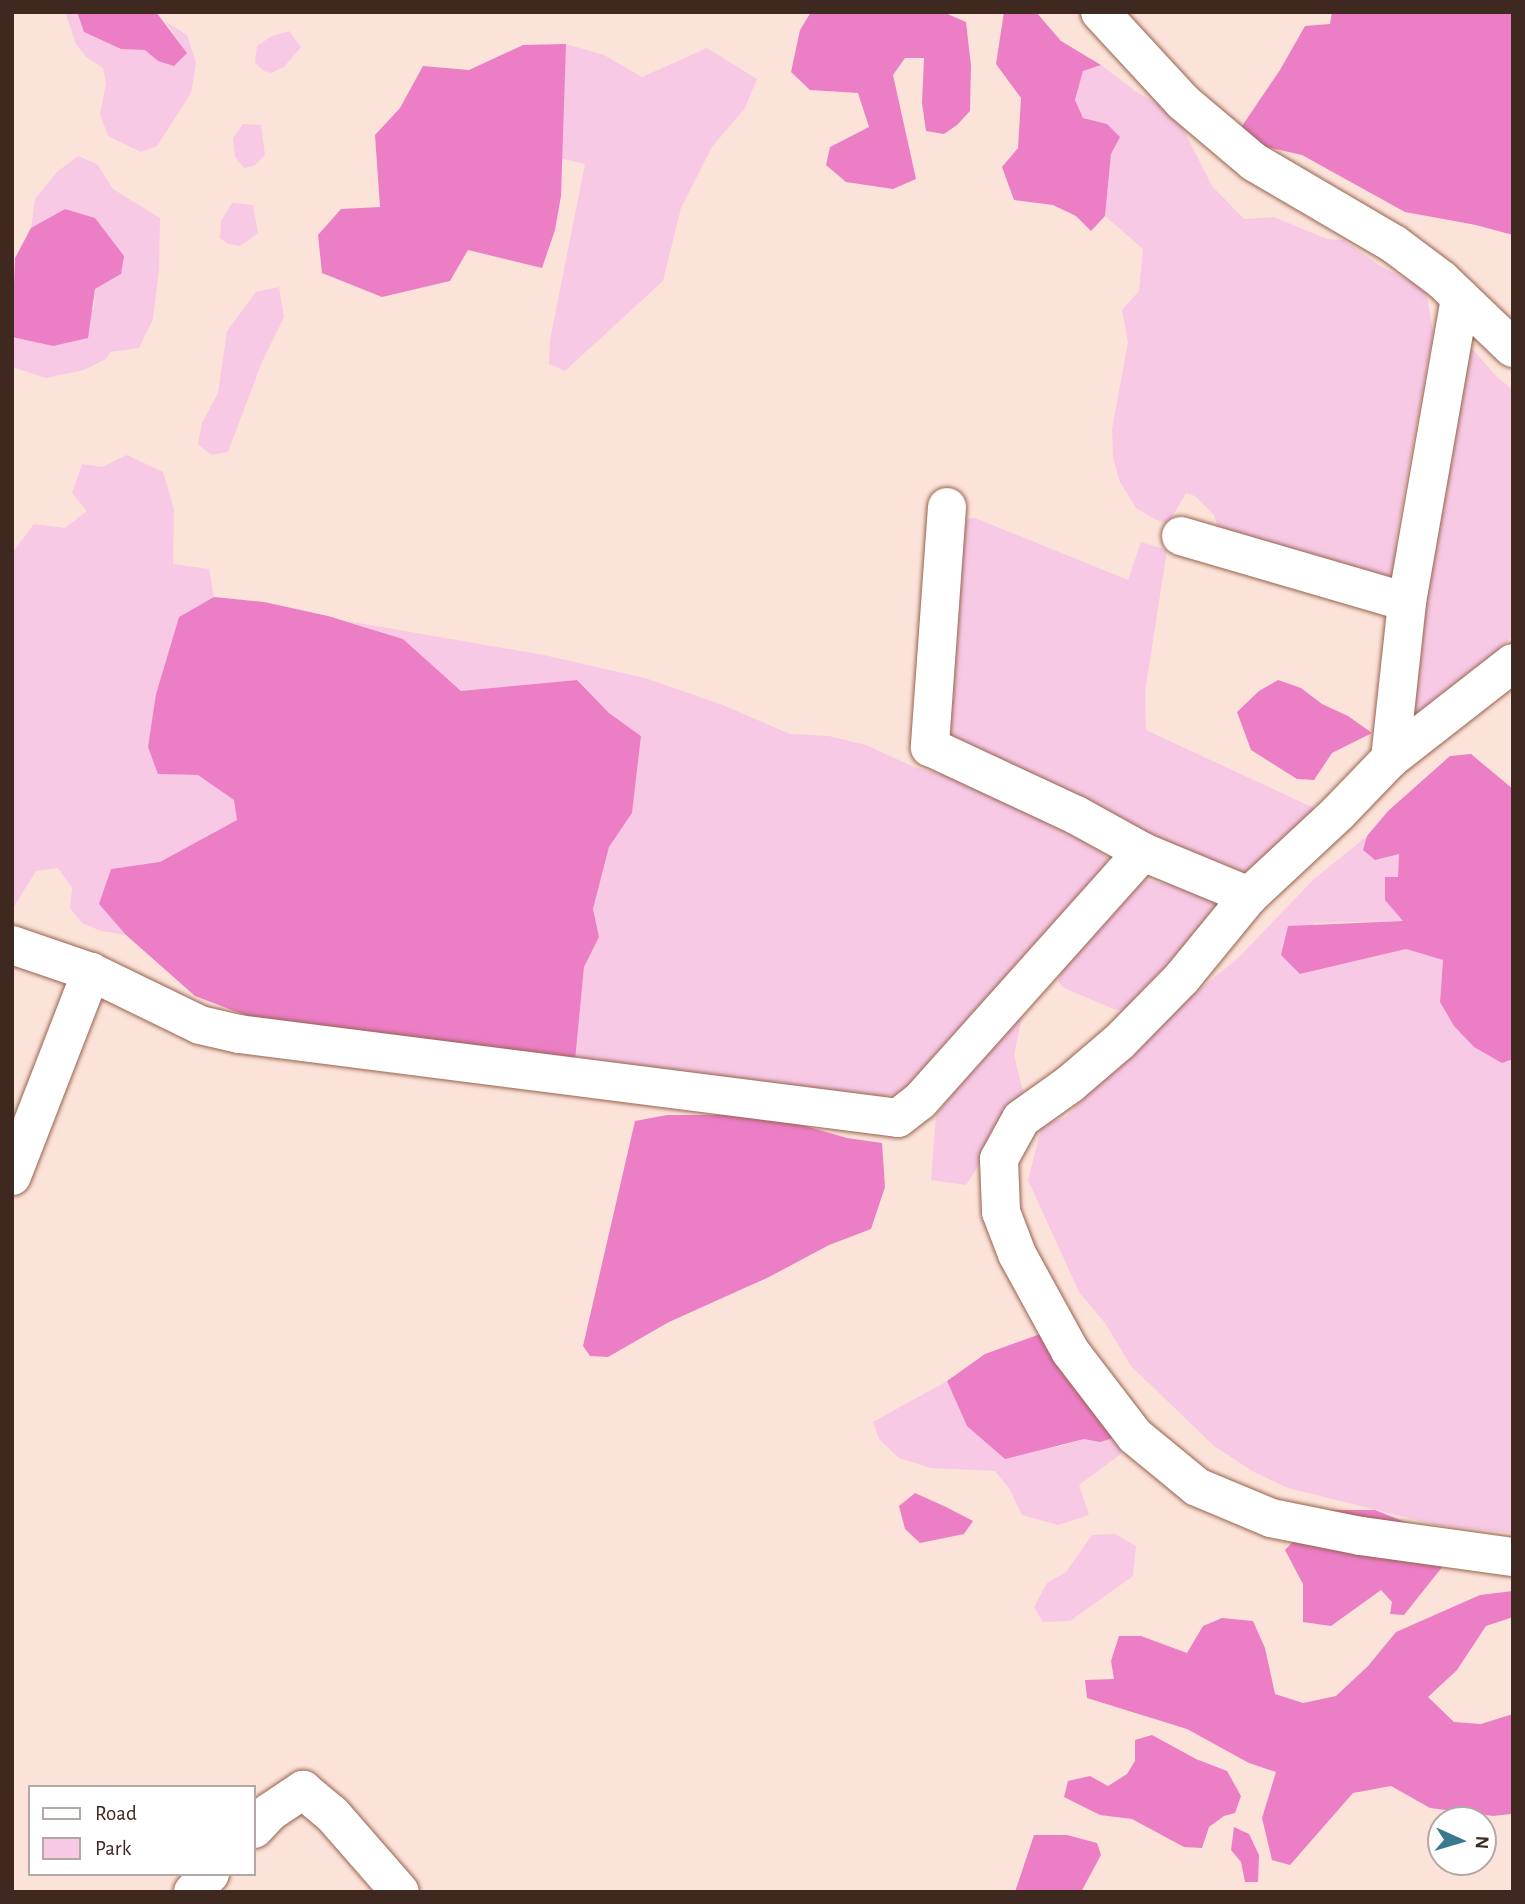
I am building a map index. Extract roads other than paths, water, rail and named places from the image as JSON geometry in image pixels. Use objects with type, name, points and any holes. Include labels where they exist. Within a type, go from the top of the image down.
[{"type":"street","points":[[1100,12],[1183,102],[1254,162],[1394,244],[1460,298],[1513,348]]},
{"type":"street","points":[[1390,759],[1407,602],[1460,298]]},
{"type":"street","points":[[947,507],[930,747],[1076,815],[1143,852],[1249,896]]},
{"type":"street","points":[[1181,536],[1407,602]]},
{"type":"street","points":[[1513,663],[1390,759],[1338,813],[1249,896],[1182,978],[1119,1042],[1070,1084],[1021,1119],[999,1159],[1001,1212],[1017,1254],[1070,1351],[1135,1436],[1197,1487],[1270,1518],[1360,1536],[1513,1557]]},
{"type":"street","points":[[12,945],[91,972],[173,1014],[239,1034],[898,1118],[920,1101],[1143,852]]},
{"type":"street","points":[[12,1176],[91,972]]},
{"type":"street","points":[[256,1827],[270,1812],[303,1790],[332,1814],[400,1892]]},
{"type":"street","points":[[193,1892],[208,1876]]}]
